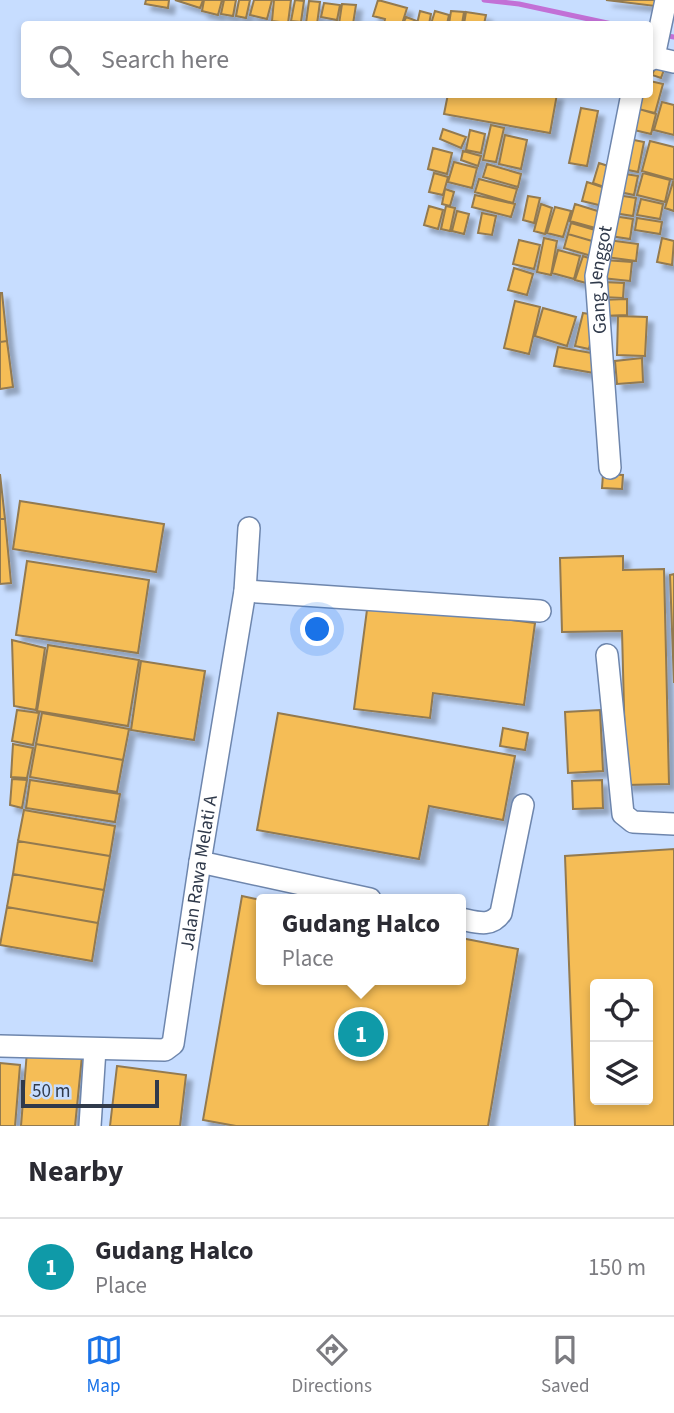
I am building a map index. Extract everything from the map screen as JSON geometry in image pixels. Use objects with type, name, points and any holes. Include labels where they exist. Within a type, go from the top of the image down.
[{"type":"street","points":[[667,10],[653,55],[674,62]]},
{"type":"street","name":"Gang Jenggot","points":[[610,468],[596,276],[631,98]]},
{"type":"street","name":"Jalan Rawa Melati A","points":[[0,1046],[165,1049],[173,1044],[245,591],[249,528]]},
{"type":"street","points":[[245,591],[540,611]]},
{"type":"street","points":[[607,655],[623,814],[633,821],[674,824]]},
{"type":"street","points":[[466,920],[483,924],[496,920],[501,913],[523,805]]},
{"type":"street","points":[[200,862],[347,894]]},
{"type":"street","points":[[90,1126],[95,1049]]},
{"type":"building","points":[[146,0],[169,0],[168,8],[145,4]]},
{"type":"building","points":[[175,0],[203,0],[200,8]]},
{"type":"building","points":[[204,0],[222,0],[218,15],[202,11]]},
{"type":"building","points":[[224,0],[236,0],[233,16],[221,14]]},
{"type":"building","points":[[239,0],[250,0],[246,18],[236,16]]},
{"type":"building","points":[[254,0],[272,0],[267,19],[250,15]]},
{"type":"building","points":[[274,0],[291,0],[288,21],[272,21]]},
{"type":"building","points":[[295,0],[304,1],[301,21],[291,21]]},
{"type":"building","points":[[378,0],[407,8],[403,21],[385,21],[373,16]]},
{"type":"building","points":[[606,0],[656,0],[655,6]]},
{"type":"building","points":[[309,1],[320,2],[317,21],[306,21]]},
{"type":"building","points":[[324,3],[340,5],[337,20],[321,17]]},
{"type":"building","points":[[342,4],[356,5],[353,21],[339,21]]},
{"type":"building","points":[[420,11],[431,14],[430,21],[418,21]]},
{"type":"building","points":[[435,11],[449,15],[448,21],[432,21]]},
{"type":"building","points":[[451,11],[464,12],[462,21],[449,21]]},
{"type":"building","points":[[466,12],[486,15],[485,21],[464,21]]},
{"type":"building","points":[[658,61],[666,64],[661,78],[653,75]]},
{"type":"building","points":[[653,82],[663,84],[655,113],[630,107],[633,98],[653,98]]},
{"type":"building","points":[[447,98],[556,98],[550,133],[444,114]]},
{"type":"building","points":[[662,102],[674,105],[674,135],[654,130]]},
{"type":"building","points":[[581,108],[598,111],[587,166],[569,163]]},
{"type":"building","points":[[639,109],[656,114],[651,134],[634,130]]},
{"type":"building","points":[[491,125],[504,128],[496,162],[483,160]]},
{"type":"building","points":[[443,129],[466,137],[461,148],[440,139]]},
{"type":"building","points":[[470,130],[485,134],[481,153],[466,150]]},
{"type":"building","points":[[505,135],[527,140],[521,169],[499,164]]},
{"type":"building","points":[[624,138],[644,142],[638,172],[618,168]]},
{"type":"building","points":[[650,141],[674,147],[674,180],[642,171]]},
{"type":"building","points":[[433,148],[452,153],[447,174],[428,169]]},
{"type":"building","points":[[463,151],[481,156],[478,166],[461,160]]},
{"type":"building","points":[[454,162],[477,168],[472,188],[448,182]]},
{"type":"building","points":[[599,163],[611,167],[604,187],[593,183]]},
{"type":"building","points":[[487,164],[521,174],[518,187],[483,177]]},
{"type":"building","points":[[434,173],[448,177],[443,195],[429,192]]},
{"type":"building","points":[[619,173],[638,176],[634,195],[615,191]]},
{"type":"building","points":[[643,173],[670,180],[665,202],[637,195]]},
{"type":"building","points":[[479,179],[517,189],[513,203],[475,192]]},
{"type":"building","points":[[587,182],[608,189],[603,206],[582,201]]},
{"type":"building","points":[[674,182],[674,211],[665,208]]},
{"type":"building","points":[[445,189],[454,192],[450,206],[442,204]]},
{"type":"building","points":[[475,195],[515,204],[511,217],[472,207]]},
{"type":"building","points":[[617,195],[636,198],[633,216],[614,213]]},
{"type":"building","points":[[528,196],[540,198],[534,223],[523,220]]},
{"type":"building","points":[[641,199],[663,204],[660,219],[637,215]]},
{"type":"building","points":[[541,204],[552,208],[545,234],[534,231]]},
{"type":"building","points":[[575,204],[604,213],[599,229],[570,221]]},
{"type":"building","points":[[429,206],[443,210],[438,229],[424,225]]},
{"type":"building","points":[[446,206],[455,208],[450,231],[441,229]]},
{"type":"building","points":[[555,207],[571,211],[563,237],[547,233]]},
{"type":"building","points":[[457,211],[469,214],[464,234],[452,231]]},
{"type":"building","points":[[482,213],[496,216],[492,235],[478,233]]},
{"type":"building","points":[[613,216],[633,219],[630,239],[610,236]]},
{"type":"building","points":[[637,218],[662,222],[660,234],[635,230]]},
{"type":"building","points":[[571,223],[602,232],[599,243],[568,234]]},
{"type":"building","points":[[568,234],[599,243],[595,257],[564,248]]},
{"type":"building","points":[[544,238],[557,241],[551,275],[537,272]]},
{"type":"building","points":[[662,238],[674,241],[672,265],[657,262]]},
{"type":"building","points":[[519,240],[540,245],[534,269],[513,264]]},
{"type":"building","points":[[608,240],[638,244],[636,261],[606,257]]},
{"type":"building","points":[[558,250],[580,256],[574,279],[552,273]]},
{"type":"building","points":[[583,256],[597,261],[590,284],[575,280]]},
{"type":"building","points":[[604,260],[632,262],[630,281],[602,278]]},
{"type":"building","points":[[514,268],[533,274],[527,295],[508,290]]},
{"type":"building","points":[[603,282],[624,283],[623,298],[602,297]]},
{"type":"building","points":[[0,293],[7,341],[0,342]]},
{"type":"building","points":[[627,299],[627,315],[601,316],[600,300]]},
{"type":"building","points":[[515,301],[540,307],[529,354],[504,348]]},
{"type":"building","points":[[543,308],[576,317],[567,346],[535,336]]},
{"type":"building","points":[[583,313],[596,315],[589,349],[575,346]]},
{"type":"building","points":[[618,316],[647,317],[645,356],[617,355]]},
{"type":"building","points":[[7,341],[13,387],[0,389],[0,342]]},
{"type":"building","points":[[558,347],[597,354],[594,373],[554,366]]},
{"type":"building","points":[[642,358],[643,382],[617,384],[615,361]]},
{"type":"building","points":[[0,474],[5,519],[0,519]]},
{"type":"building","points":[[603,474],[623,475],[622,489],[602,488]]},
{"type":"building","points":[[20,501],[164,524],[156,572],[13,549]]},
{"type":"building","points":[[0,519],[5,519],[11,583],[0,584]]},
{"type":"building","points":[[623,556],[623,570],[664,569],[669,784],[626,785],[622,631],[562,632],[560,558]]},
{"type":"building","points":[[27,561],[149,580],[138,653],[16,635]]},
{"type":"building","points":[[674,574],[674,683],[670,575]]},
{"type":"building","points":[[368,602],[535,623],[524,705],[433,693],[430,718],[354,709]]},
{"type":"building","points":[[12,640],[45,648],[36,710],[14,706]]},
{"type":"building","points":[[48,645],[139,660],[128,726],[37,711]]},
{"type":"building","points":[[141,661],[205,671],[194,740],[131,730]]},
{"type":"building","points":[[17,710],[39,713],[33,745],[12,741]]},
{"type":"building","points":[[600,710],[603,771],[568,773],[565,712]]},
{"type":"building","points":[[42,713],[129,729],[123,760],[36,744]]},
{"type":"building","points":[[278,713],[515,756],[503,820],[429,806],[419,859],[257,830]]},
{"type":"building","points":[[503,728],[528,733],[525,750],[500,746]]},
{"type":"building","points":[[13,744],[33,748],[27,778],[11,777]]},
{"type":"building","points":[[36,744],[123,760],[117,792],[30,777]]},
{"type":"building","points":[[12,779],[27,780],[22,808],[10,805]]},
{"type":"building","points":[[30,780],[120,794],[115,822],[26,808]]},
{"type":"building","points":[[602,780],[603,808],[573,809],[572,781]]},
{"type":"building","points":[[24,810],[115,826],[110,856],[18,841]]},
{"type":"building","points":[[18,841],[110,856],[104,890],[13,874]]},
{"type":"building","points":[[674,849],[674,1126],[575,1126],[565,856]]},
{"type":"building","points":[[13,874],[104,890],[98,923],[7,907]]},
{"type":"building","points":[[242,896],[256,899],[256,985],[466,985],[466,939],[518,949],[488,1126],[236,1126],[203,1120]]},
{"type":"building","points":[[7,907],[98,923],[92,961],[0,945]]},
{"type":"building","points":[[27,1051],[82,1056],[75,1126],[21,1126]]},
{"type":"building","points":[[0,1063],[20,1065],[15,1126],[0,1126]]},
{"type":"building","points":[[117,1066],[186,1075],[180,1126],[110,1126]]},
{"type":"waterway","points":[[484,0],[519,4],[598,21]]},
{"type":"waterway","points":[[663,35],[674,37]]},
{"type":"place","name":"Gudang Halco","points":[[361,1034]]}]
